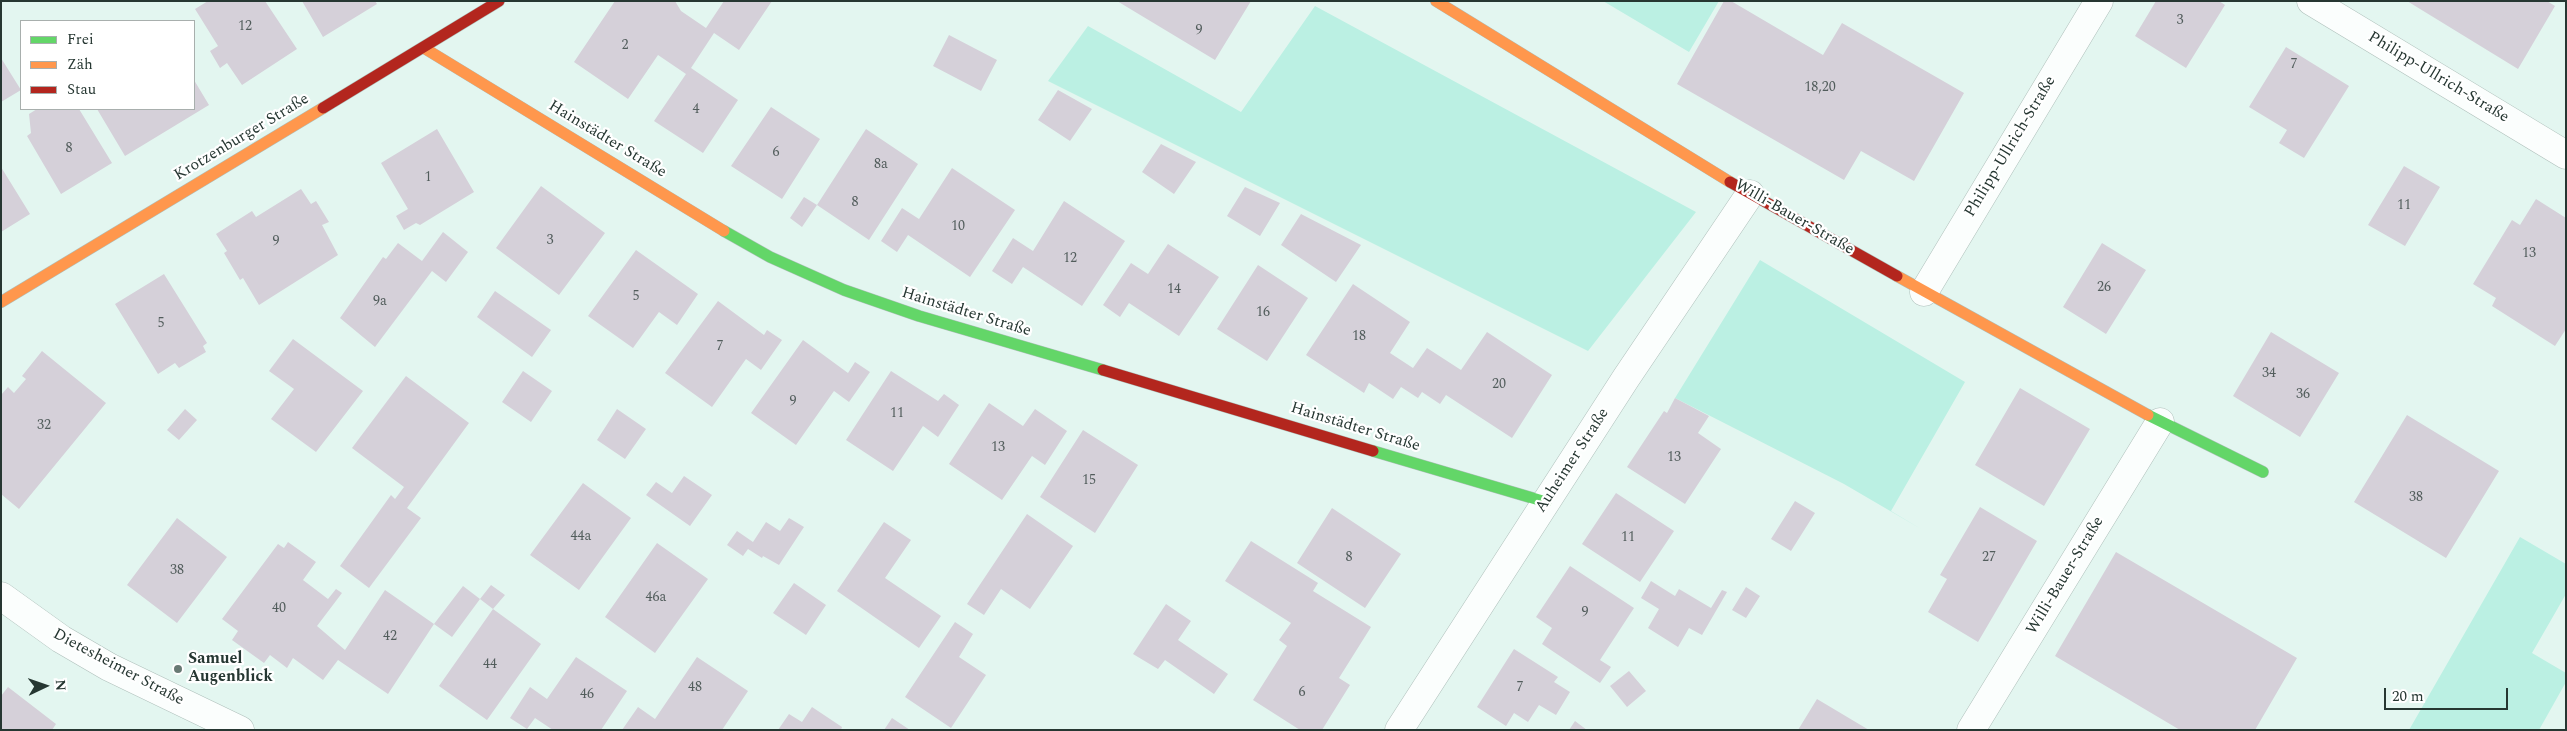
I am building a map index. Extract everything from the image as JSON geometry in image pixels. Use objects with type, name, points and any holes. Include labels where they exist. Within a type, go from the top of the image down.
[{"type":"street","name":"Krotzenburger Straße","points":[[1,302],[499,1]]},
{"type":"street","name":"Willi-Bauer-Straße","points":[[1436,1],[1750,194],[2160,422],[2263,472]]},
{"type":"street","name":"Philipp-Ullrich-Straße","points":[[1924,292],[2098,1]]},
{"type":"street","name":"Philipp-Ullrich-Straße","points":[[2311,1],[2566,155]]},
{"type":"street","name":"Hainstädter Straße","points":[[424,48],[729,234],[770,257],[844,290],[928,319],[1546,502]]},
{"type":"street","name":"Auheimer Straße","points":[[1399,730],[1546,502],[1750,194]]},
{"type":"street","name":"Willi-Bauer-Straße","points":[[1971,730],[2160,422]]},
{"type":"street","name":"Dietesheimer Straße","points":[[1,596],[61,639],[109,667],[240,730]]},
{"type":"green space","points":[[1603,1],[1719,1],[1689,52]]},
{"type":"green space","points":[[1315,6],[1696,212],[1588,351],[1048,81],[1088,26],[1241,112]]},
{"type":"green space","points":[[1760,260],[1965,382],[1891,511],[1921,529],[1844,484],[1675,398]]},
{"type":"green space","points":[[2520,537],[2566,564],[2566,594],[2532,653],[2566,673],[2566,682],[2539,730],[2409,730]]},
{"type":"building","points":[[208,1],[265,1],[297,49],[242,85],[227,63],[220,68],[210,51],[218,46],[195,9]]},
{"type":"building","points":[[302,1],[375,1],[377,4],[323,37]]},
{"type":"building","points":[[615,1],[675,1],[681,11],[706,28],[724,1],[772,1],[739,50],[714,33],[691,68],[738,100],[703,153],[654,121],[686,74],[658,55],[628,99],[574,62]]},
{"type":"building","points":[[1117,1],[1251,1],[1215,60]]},
{"type":"building","points":[[1724,1],[1731,1],[1823,55],[1842,23],[1964,93],[1914,181],[1861,151],[1844,180],[1677,84]]},
{"type":"building","points":[[2156,1],[2219,1],[2225,5],[2186,68],[2135,36]]},
{"type":"building","points":[[2407,1],[2547,1],[2555,6],[2518,69]]},
{"type":"building","points":[[949,35],[997,60],[981,91],[933,66]]},
{"type":"building","points":[[2286,47],[2349,86],[2304,158],[2279,143],[2287,130],[2249,107]]},
{"type":"building","points":[[1,58],[20,91],[1,102]]},
{"type":"building","points":[[195,82],[209,105],[125,156],[98,110],[195,110]]},
{"type":"building","points":[[1058,90],[1092,109],[1070,141],[1038,120]]},
{"type":"building","points":[[771,107],[820,139],[782,199],[731,166]]},
{"type":"building","points":[[35,110],[80,110],[112,163],[61,194],[27,136],[31,133],[29,114]]},
{"type":"building","points":[[437,129],[474,192],[420,225],[416,223],[404,230],[396,216],[408,209],[381,163]]},
{"type":"building","points":[[866,129],[918,164],[869,240],[817,205]]},
{"type":"building","points":[[1161,144],[1196,162],[1174,194],[1142,172]]},
{"type":"building","points":[[2404,166],[2440,187],[2405,246],[2368,225]]},
{"type":"building","points":[[1,167],[30,214],[1,232]]},
{"type":"building","points":[[952,168],[1015,210],[970,277],[908,235],[897,252],[881,241],[902,208],[919,219]]},
{"type":"building","points":[[541,186],[605,233],[559,295],[496,248]]},
{"type":"building","points":[[1245,187],[1280,203],[1260,236],[1227,216]]},
{"type":"building","points":[[301,189],[311,204],[316,201],[329,222],[322,225],[338,255],[259,305],[243,278],[240,280],[224,253],[227,251],[216,234],[252,211],[256,217]]},
{"type":"building","points":[[804,197],[817,205],[802,227],[790,218]]},
{"type":"building","points":[[2536,199],[2566,218],[2566,329],[2555,346],[2492,306],[2496,298],[2473,284],[2512,220],[2520,225]]},
{"type":"building","points":[[1064,201],[1125,241],[1082,306],[1023,267],[1012,284],[992,271],[1013,238],[1033,251]]},
{"type":"building","points":[[1301,214],[1361,245],[1336,282],[1281,245]]},
{"type":"building","points":[[443,232],[468,252],[446,282],[432,271],[375,347],[340,318],[383,257],[386,259],[398,243],[422,261]]},
{"type":"building","points":[[2102,243],[2146,270],[2106,334],[2063,307]]},
{"type":"building","points":[[1168,244],[1219,277],[1179,336],[1129,303],[1120,317],[1103,305],[1131,263],[1148,274]]},
{"type":"building","points":[[636,250],[698,294],[677,325],[659,312],[633,348],[588,316]]},
{"type":"building","points":[[1258,265],[1308,298],[1267,361],[1217,329]]},
{"type":"building","points":[[164,274],[207,343],[203,346],[206,352],[179,368],[175,363],[158,374],[115,304]]},
{"type":"building","points":[[1353,284],[1410,322],[1390,353],[1413,368],[1427,348],[1461,370],[1487,332],[1552,375],[1512,438],[1446,395],[1440,404],[1422,392],[1418,398],[1401,387],[1393,399],[1369,383],[1364,393],[1306,355]]},
{"type":"building","points":[[495,291],[551,330],[532,357],[477,317]]},
{"type":"building","points":[[718,301],[764,335],[767,330],[782,340],[761,370],[746,359],[712,407],[665,373]]},
{"type":"building","points":[[2271,332],[2339,373],[2300,437],[2233,396]]},
{"type":"building","points":[[293,339],[363,391],[316,452],[271,419],[294,389],[269,371]]},
{"type":"building","points":[[803,340],[848,373],[855,362],[870,372],[849,402],[834,391],[796,445],[751,413]]},
{"type":"building","points":[[42,351],[106,403],[19,509],[1,494],[1,395],[8,387],[14,393],[26,379],[22,376]]},
{"type":"building","points":[[523,371],[552,391],[531,422],[502,402]]},
{"type":"building","points":[[891,371],[938,401],[944,394],[959,405],[938,437],[923,426],[893,471],[846,440]]},
{"type":"building","points":[[406,376],[469,423],[407,508],[421,518],[369,588],[340,566],[391,495],[395,499],[404,487],[352,448]]},
{"type":"building","points":[[2020,388],[2090,429],[2044,506],[1975,465]]},
{"type":"building","points":[[1675,398],[1709,416],[1698,433],[1721,449],[1685,504],[1627,467],[1664,411],[1667,413]]},
{"type":"building","points":[[989,403],[1023,426],[1035,409],[1067,431],[1045,465],[1032,456],[1002,500],[949,464]]},
{"type":"building","points":[[185,409],[197,420],[179,440],[167,430]]},
{"type":"building","points":[[617,409],[646,429],[625,459],[597,440]]},
{"type":"building","points":[[2407,415],[2499,471],[2446,558],[2354,502]]},
{"type":"building","points":[[1083,430],[1138,465],[1095,533],[1040,497]]},
{"type":"building","points":[[684,476],[712,495],[690,526],[646,495],[656,482],[672,493]]},
{"type":"building","points":[[583,483],[631,518],[579,590],[530,555]]},
{"type":"building","points":[[1616,493],[1674,531],[1640,582],[1582,544]]},
{"type":"building","points":[[1795,501],[1815,513],[1791,551],[1771,539]]},
{"type":"building","points":[[1980,507],[2037,541],[1978,642],[1928,612],[1947,579],[1940,575]]},
{"type":"building","points":[[1332,508],[1401,554],[1365,608],[1297,563]]},
{"type":"building","points":[[1027,514],[1073,546],[1030,609],[1001,589],[984,615],[967,604]]},
{"type":"building","points":[[177,518],[227,557],[177,623],[127,585]]},
{"type":"building","points":[[789,518],[804,527],[779,565],[763,556],[762,558],[748,549],[743,556],[727,545],[737,531],[753,542],[766,522],[780,531]]},
{"type":"building","points":[[884,522],[911,540],[885,578],[941,616],[919,648],[837,591]]},
{"type":"building","points":[[1251,541],[1318,583],[1313,591],[1371,627],[1339,678],[1350,685],[1322,730],[1300,730],[1253,700],[1287,646],[1279,640],[1291,623],[1225,581]]},
{"type":"building","points":[[288,542],[316,562],[303,580],[328,599],[336,589],[342,593],[317,626],[345,650],[385,590],[434,624],[388,694],[338,660],[323,680],[293,658],[287,668],[270,655],[264,663],[232,640],[238,631],[222,619],[278,544],[284,548]]},
{"type":"building","points":[[657,543],[708,579],[655,653],[605,617]]},
{"type":"building","points":[[2116,552],[2297,658],[2255,730],[2180,730],[2055,656]]},
{"type":"building","points":[[1570,566],[1634,608],[1600,660],[1611,667],[1600,683],[1542,644],[1552,628],[1536,617]]},
{"type":"building","points":[[1651,581],[1675,596],[1679,589],[1711,608],[1722,590],[1727,592],[1702,635],[1689,628],[1678,647],[1648,628],[1659,609],[1641,598]]},
{"type":"building","points":[[794,583],[826,605],[806,635],[773,613]]},
{"type":"building","points":[[491,585],[505,595],[493,609],[480,599]]},
{"type":"building","points":[[463,586],[480,599],[452,637],[434,624]]},
{"type":"building","points":[[1746,587],[1760,596],[1746,618],[1732,610]]},
{"type":"building","points":[[1166,604],[1191,621],[1178,640],[1228,674],[1214,694],[1165,660],[1158,669],[1133,654]]},
{"type":"building","points":[[493,609],[541,644],[487,720],[439,686]]},
{"type":"building","points":[[955,622],[973,634],[959,657],[986,675],[951,728],[905,697]]},
{"type":"building","points":[[1514,649],[1558,677],[1554,682],[1570,692],[1556,715],[1539,705],[1528,722],[1514,713],[1506,726],[1477,707]]},
{"type":"building","points":[[576,657],[627,691],[601,730],[553,730],[535,718],[527,729],[510,718],[530,687],[547,699]]},
{"type":"building","points":[[697,657],[748,691],[722,730],[622,730],[638,707],[655,719]]},
{"type":"building","points":[[1629,671],[1646,691],[1627,707],[1610,686]]},
{"type":"building","points":[[8,687],[56,724],[52,730],[1,730],[1,696]]},
{"type":"building","points":[[1817,699],[1869,730],[1798,730]]},
{"type":"building","points":[[812,707],[842,727],[841,730],[778,730],[789,714],[802,722]]},
{"type":"building","points":[[892,718],[910,730],[884,730]]},
{"type":"building","points":[[1575,721],[1587,730],[1569,730]]},
{"type":"traffic: fast","points":[[724,231],[770,257],[844,290],[919,316],[1103,370]]},
{"type":"traffic: fast","points":[[2148,415],[2263,472]]},
{"type":"traffic: fast","points":[[1373,451],[1546,502]]},
{"type":"traffic: slow","points":[[1436,1],[1730,182]]},
{"type":"traffic: slow","points":[[424,48],[724,231]]},
{"type":"traffic: slow","points":[[1,302],[323,108]]},
{"type":"traffic: slow","points":[[1897,276],[2148,415]]},
{"type":"traffic: jam","points":[[323,108],[499,1]]},
{"type":"traffic: jam","points":[[1730,182],[1897,276]]},
{"type":"traffic: jam","points":[[1103,370],[1373,451]]},
{"type":"place","name":"Samuel Augenblick","points":[[178,669]]}]
